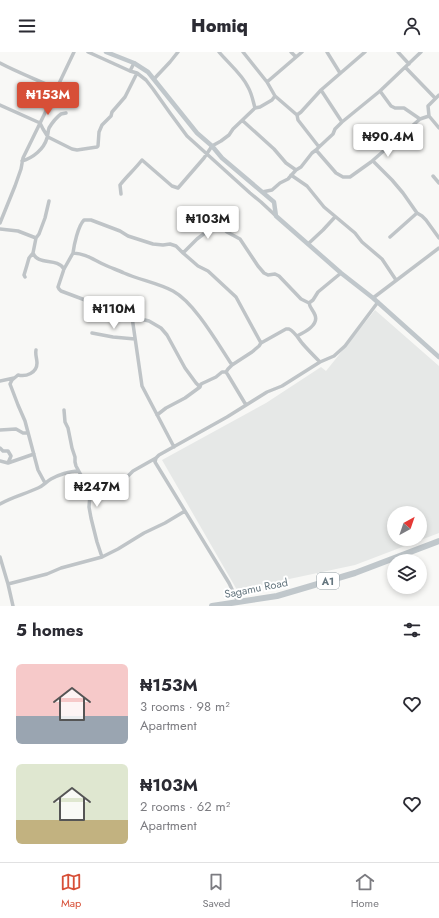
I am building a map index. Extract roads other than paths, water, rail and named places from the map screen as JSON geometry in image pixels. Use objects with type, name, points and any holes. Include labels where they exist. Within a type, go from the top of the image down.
[{"type":"highway","name":"Sagamu Road","points":[[212,606],[236,604],[277,596],[355,573],[439,541]]},
{"type":"street","points":[[0,223],[15,186],[22,161],[74,52]]},
{"type":"street","points":[[88,52],[137,73],[146,80],[187,136],[276,216],[341,273],[378,302],[439,357]]},
{"type":"street","points":[[106,52],[134,63],[148,72],[196,133],[212,146],[222,158],[274,202],[276,216]]},
{"type":"street","points":[[154,79],[178,52]]},
{"type":"street","points":[[219,52],[237,71],[248,86],[253,97],[255,108]]},
{"type":"street","points":[[243,52],[267,82],[275,96],[297,115],[298,120],[336,173],[343,177],[350,177],[373,161],[420,119],[428,116]]},
{"type":"street","points":[[291,52],[296,57]]},
{"type":"street","points":[[267,82],[286,64],[302,52]]},
{"type":"street","points":[[327,52],[340,73]]},
{"type":"street","points":[[297,115],[321,90],[365,52]]},
{"type":"street","points":[[398,52],[409,64]]},
{"type":"street","points":[[262,192],[272,190],[301,167],[312,153],[333,134],[335,129],[342,122],[380,91],[422,52]]},
{"type":"street","points":[[130,71],[134,63]]},
{"type":"street","points":[[0,64],[57,89]]},
{"type":"street","points":[[406,68],[435,98]]},
{"type":"street","points":[[0,105],[40,123],[42,129],[48,137],[72,149],[77,150],[97,147],[99,132],[102,125],[125,97],[137,73]]},
{"type":"street","points":[[321,90],[342,122]]},
{"type":"street","points":[[380,91],[391,106],[395,108],[404,108],[420,119]]},
{"type":"street","points":[[439,95],[428,106],[428,116],[439,128]]},
{"type":"street","points":[[121,194],[120,185],[142,160],[172,186],[178,188],[204,158],[212,146],[229,135],[233,129],[255,108],[260,107],[272,100],[275,96]]},
{"type":"street","points":[[22,161],[41,149],[48,137],[48,130],[52,123],[62,114],[66,113]]},
{"type":"street","points":[[243,121],[274,149],[286,163],[296,170]]},
{"type":"street","points":[[373,161],[392,180],[417,213],[426,220],[439,238]]},
{"type":"street","points":[[291,175],[307,186],[324,208],[355,233],[362,242],[382,259],[396,280]]},
{"type":"street","points":[[433,176],[439,183]]},
{"type":"street","points":[[25,277],[24,275],[27,264],[29,258],[33,254],[36,238],[45,218],[49,202]]},
{"type":"street","points":[[390,237],[417,213]]},
{"type":"street","points":[[308,244],[335,217]]},
{"type":"street","points":[[200,388],[185,368],[167,335],[161,328],[149,321],[132,317],[110,307],[61,291],[58,287],[64,269],[73,253],[81,223],[84,220],[89,220],[120,231],[128,236],[153,244],[170,244],[176,246],[198,266],[208,271],[236,297],[261,343]]},
{"type":"street","points":[[183,253],[205,233],[222,226],[227,232],[240,239],[264,273],[279,276],[301,299],[309,303],[316,320],[307,331],[297,336]]},
{"type":"street","points":[[0,229],[18,231],[36,238]]},
{"type":"street","points":[[373,298],[439,248]]},
{"type":"street","points":[[73,253],[86,255],[128,275],[175,292],[186,300],[207,326],[232,365]]},
{"type":"street","points":[[33,254],[36,258],[59,264],[64,269]]},
{"type":"street","points":[[309,303],[318,292],[341,273]]},
{"type":"street","points":[[119,485],[133,471],[159,455],[320,362],[334,356],[345,346],[378,302]]},
{"type":"street","points":[[132,317],[142,386],[174,447]]},
{"type":"street","points":[[157,415],[200,388],[201,384],[216,377],[222,372],[226,372],[232,365],[252,352],[261,343],[286,329],[291,330],[320,362]]},
{"type":"street","points":[[92,333],[135,339]]},
{"type":"street","points":[[0,381],[15,378],[18,375],[29,375],[35,370],[37,362],[35,355],[36,350]]},
{"type":"street","points":[[226,372],[246,405]]},
{"type":"street","points":[[15,378],[10,384],[25,421],[38,470],[45,483]]},
{"type":"street","points":[[64,410],[65,422],[68,428],[75,462],[90,494],[89,507],[91,518],[102,557]]},
{"type":"street","points":[[0,430],[16,429],[23,433],[28,433]]},
{"type":"street","points":[[0,448],[8,451],[11,456],[8,463]]},
{"type":"street","points":[[0,462],[8,463],[34,454]]},
{"type":"street","points":[[156,458],[155,462],[229,583],[236,604]]},
{"type":"street","points":[[0,504],[40,487],[54,477],[78,471]]},
{"type":"street","points":[[8,584],[102,557],[185,511]]},
{"type":"street","points":[[0,557],[13,606]]}]
